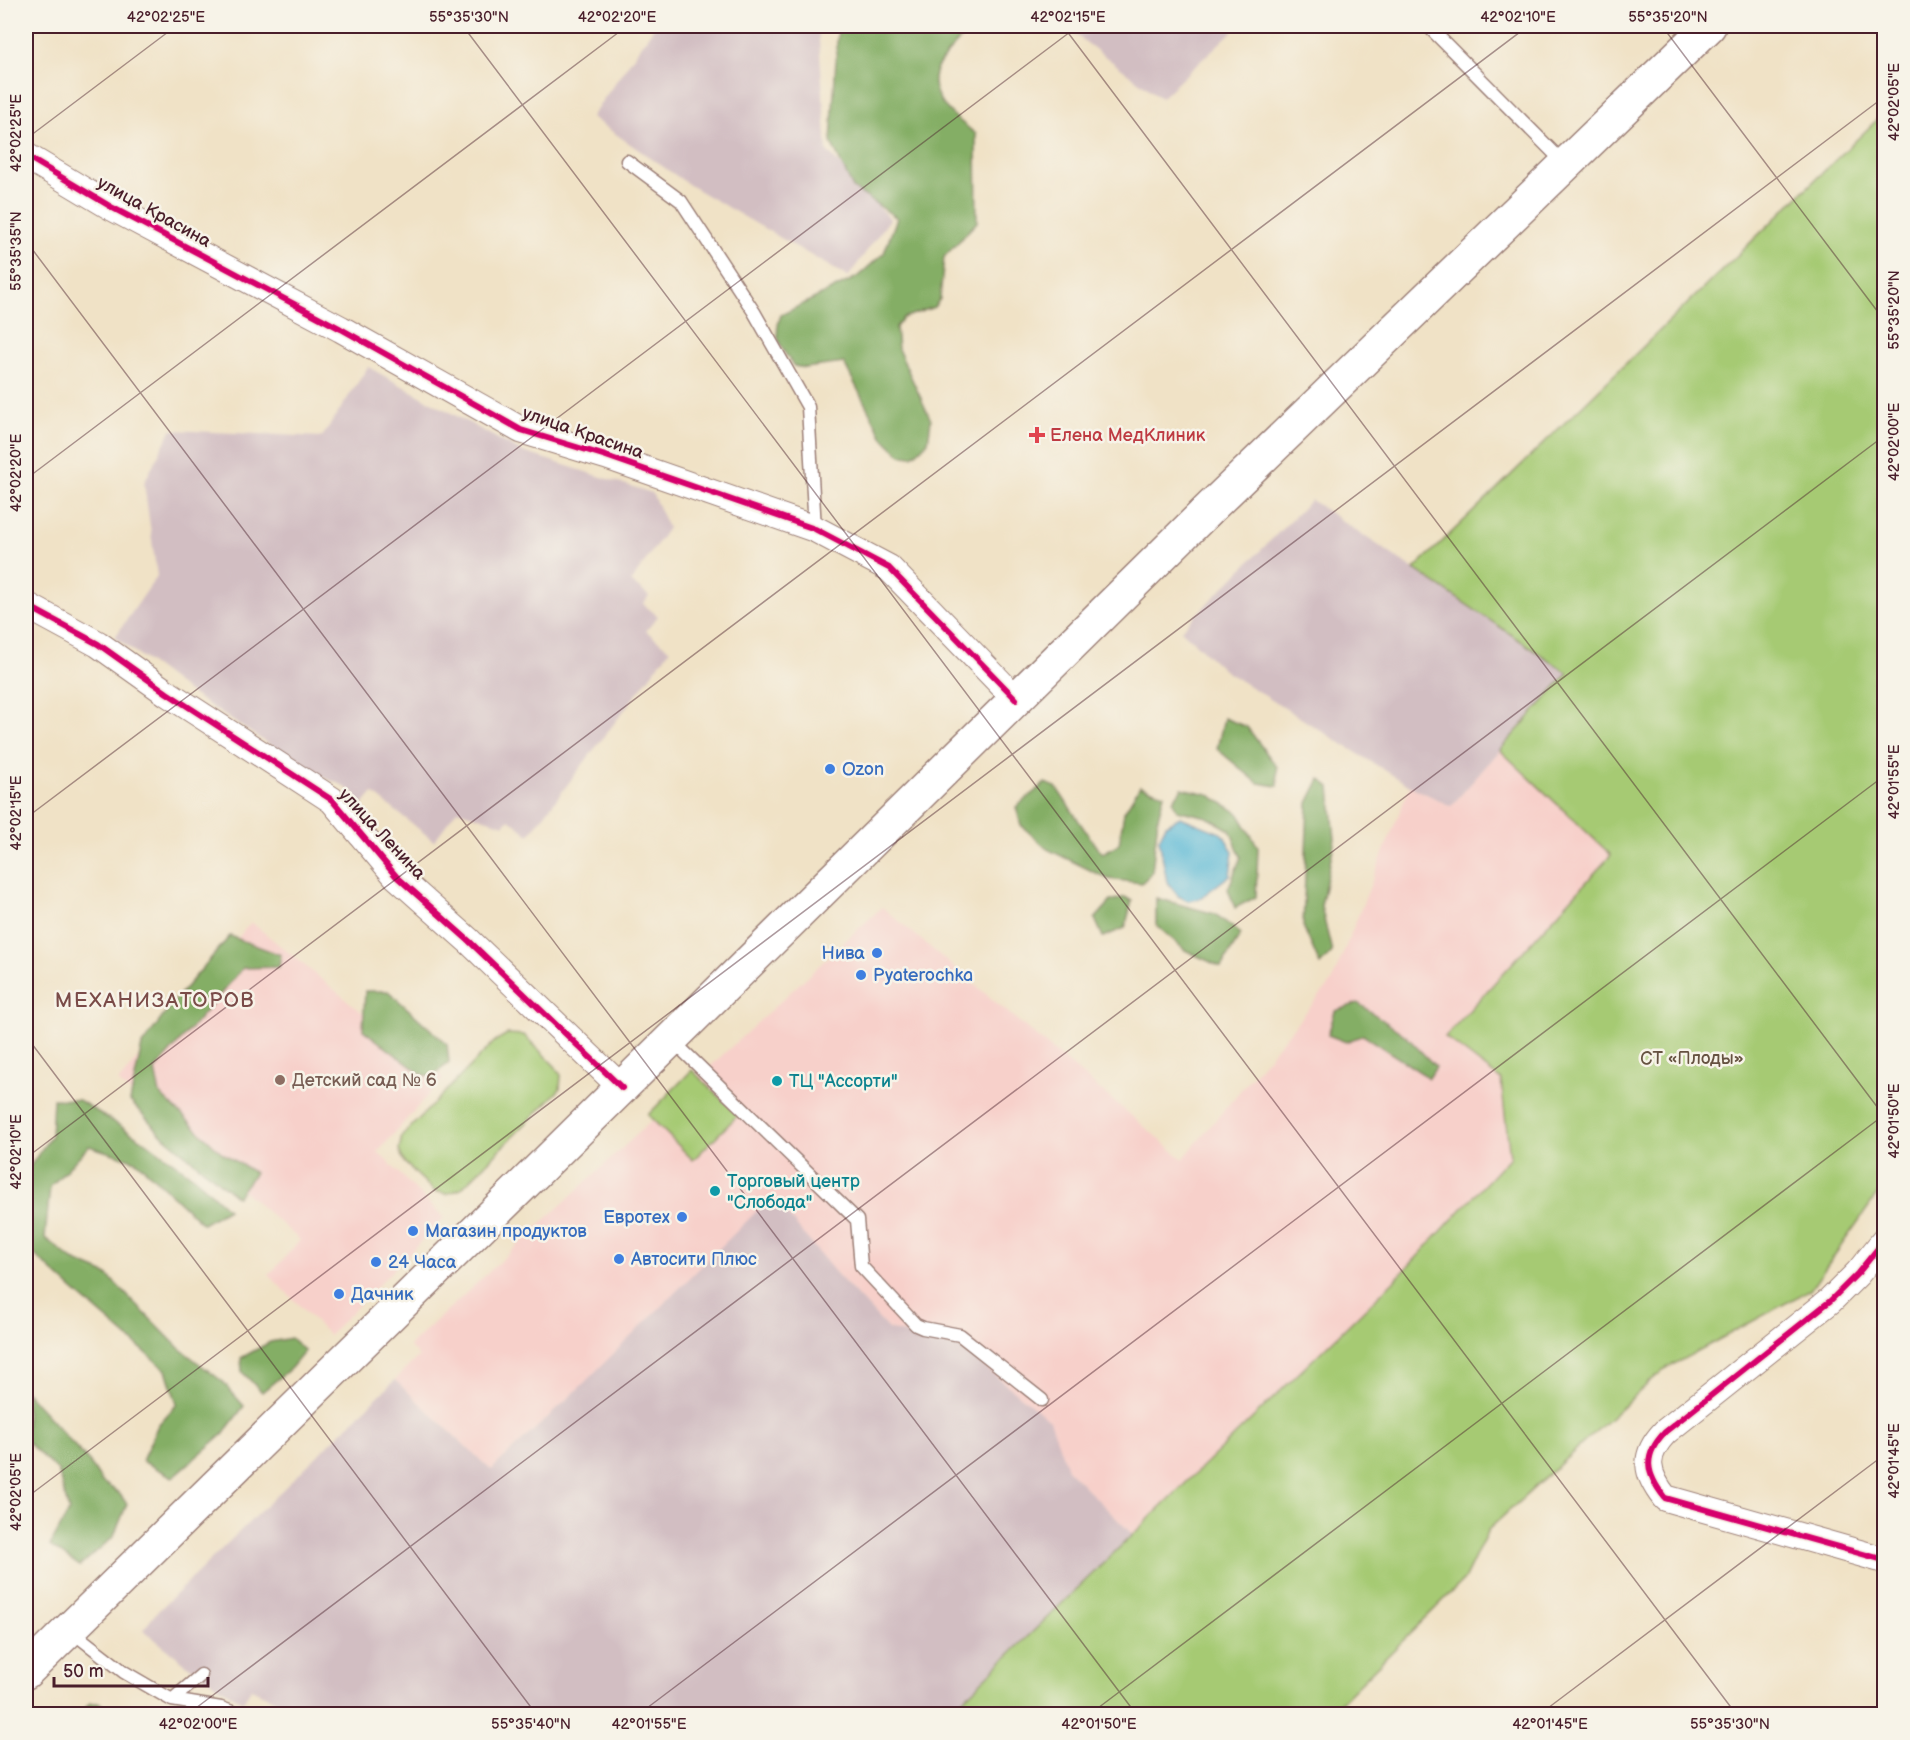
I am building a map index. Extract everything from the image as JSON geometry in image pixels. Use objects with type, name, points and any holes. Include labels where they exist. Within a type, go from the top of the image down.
[{"type":"main road","points":[[26,1672],[1218,500],[1709,26]]},
{"type":"street","name":"улица Красина","points":[[26,156],[113,208],[341,329],[521,430],[606,456],[815,529],[889,568],[1016,699]]},
{"type":"street","name":"улица Ленина","points":[[26,605],[98,644],[167,693],[332,800],[396,876],[469,941],[622,1088]]},
{"type":"street","points":[[1884,1241],[1858,1273],[1830,1301],[1665,1432],[1654,1443],[1648,1461],[1653,1482],[1665,1498],[1884,1560]]},
{"type":"lane","points":[[1428,26],[1565,164]]},
{"type":"lane","points":[[627,161],[681,201],[754,312],[808,407],[815,529]]},
{"type":"lane","points":[[671,1039],[857,1220],[861,1266],[916,1325],[960,1335],[1042,1400]]},
{"type":"lane","points":[[69,1629],[124,1672],[172,1700],[221,1708],[238,1714]]},
{"type":"lane","points":[[172,1700],[201,1674]]},
{"type":"shaded area","points":[[655,26],[818,26],[827,151],[890,219],[848,277],[691,186],[591,117]]},
{"type":"shaded area","points":[[1064,26],[1238,26],[1161,98]]},
{"type":"shaded area","points":[[368,367],[520,451],[652,493],[668,528],[631,582],[649,596],[643,604],[658,616],[646,631],[670,650],[529,835],[509,819],[504,825],[457,810],[434,841],[373,793],[361,807],[353,800],[356,795],[342,785],[313,773],[190,693],[115,637],[157,576],[144,483],[171,430],[322,437]]},
{"type":"shaded area","points":[[1311,500],[1568,673],[1451,806],[1410,786],[1225,671],[1181,630]]},
{"type":"shaded area","points":[[1500,750],[1612,855],[1445,1037],[1501,1080],[1510,1157],[1405,1270],[1133,1535],[1067,1469],[961,1348],[888,1329],[834,1271],[574,1393],[491,1470],[395,1380],[419,1356],[409,1346],[882,907],[1183,1159],[1332,981],[1410,786],[1451,806]]},
{"type":"shaded area","name":"Детский сад № 6","points":[[251,922],[443,1078],[378,1152],[444,1218],[329,1335],[269,1275],[300,1240],[118,1082]]},
{"type":"shaded area","points":[[772,1196],[834,1271],[888,1329],[961,1348],[1050,1420],[1067,1469],[1133,1535],[948,1714],[306,1714],[251,1689],[243,1702],[191,1668],[143,1630],[156,1613],[395,1380],[491,1470],[574,1393]]},
{"type":"green space","points":[[838,26],[963,26],[966,33],[938,66],[934,77],[934,87],[951,113],[976,134],[977,222],[944,257],[940,299],[934,307],[903,318],[896,327],[898,349],[931,420],[928,442],[913,456],[901,455],[883,438],[844,363],[805,368],[794,366],[779,342],[777,330],[781,315],[857,277],[884,253],[897,218],[853,188],[831,142]]},
{"type":"green space","name":"СТ «Плоды»","points":[[1884,113],[1884,1185],[1810,1290],[1663,1370],[1488,1530],[1464,1580],[1329,1714],[948,1714],[1405,1270],[1510,1157],[1501,1080],[1445,1037],[1611,855],[1500,750],[1568,673],[1414,569]]},
{"type":"green space","points":[[1224,718],[1247,727],[1277,767],[1278,786],[1258,783],[1217,749]]},
{"type":"green space","points":[[1320,779],[1330,787],[1335,839],[1321,906],[1332,952],[1320,965],[1303,926],[1308,803]]},
{"type":"green space","points":[[1045,783],[1056,787],[1097,848],[1103,853],[1119,844],[1124,812],[1140,786],[1164,794],[1158,818],[1152,872],[1142,883],[1108,879],[1047,849],[1021,825],[1016,807]]},
{"type":"green space","points":[[1182,788],[1208,794],[1238,813],[1258,847],[1256,897],[1235,908],[1228,889],[1241,857],[1230,830],[1207,817],[1177,810],[1173,801]]},
{"type":"green space","points":[[1125,897],[1132,901],[1125,928],[1103,937],[1095,919],[1111,901]]},
{"type":"green space","points":[[1156,898],[1215,914],[1241,934],[1221,967],[1185,950],[1156,925]]},
{"type":"green space","points":[[230,936],[281,955],[279,967],[243,968],[155,1070],[160,1094],[221,1152],[255,1173],[237,1197],[164,1137],[130,1101],[142,1045],[176,999]]},
{"type":"green space","points":[[365,991],[388,991],[447,1044],[449,1063],[431,1077],[421,1074],[363,1030]]},
{"type":"green space","points":[[1358,1003],[1406,1036],[1436,1067],[1429,1078],[1363,1035],[1346,1042],[1328,1035],[1335,1011]]},
{"type":"green space","points":[[507,1034],[524,1035],[555,1066],[561,1075],[560,1089],[461,1189],[447,1194],[434,1191],[404,1162],[399,1150],[402,1136],[495,1041]]},
{"type":"green space","points":[[692,1070],[738,1115],[693,1160],[648,1115]]},
{"type":"green space","points":[[53,1099],[79,1100],[149,1144],[195,1178],[228,1209],[203,1224],[136,1161],[89,1146],[50,1187],[45,1238],[73,1260],[106,1274],[179,1348],[222,1381],[244,1406],[223,1434],[173,1477],[142,1461],[158,1425],[177,1404],[166,1370],[26,1247],[26,1172],[51,1136]]},
{"type":"green space","points":[[291,1338],[305,1351],[291,1368],[262,1392],[242,1372],[241,1358],[270,1342]]},
{"type":"green space","points":[[26,1392],[90,1463],[102,1482],[119,1493],[127,1504],[114,1536],[80,1566],[50,1546],[69,1511],[58,1471],[26,1441]]},
{"type":"green space","points":[[90,1703],[100,1703],[112,1714],[80,1714]]},
{"type":"water","points":[[1180,817],[1223,834],[1233,852],[1230,875],[1199,899],[1188,901],[1178,896],[1167,882],[1159,839],[1166,825]]},
{"type":"cycle path","points":[[26,156],[113,208],[341,329],[521,430],[606,456],[815,529],[889,568],[1016,699]]},
{"type":"cycle path","points":[[26,605],[98,644],[167,693],[332,800],[396,876],[469,941],[622,1088]]},
{"type":"cycle path","points":[[1884,1241],[1858,1273],[1830,1301],[1665,1432],[1653,1449],[1649,1465],[1654,1481],[1665,1498],[1884,1560]]},
{"type":"place","name":"Елена МедКлиник","points":[[1037,435]]},
{"type":"place","name":"Ozon","points":[[830,769]]},
{"type":"place","name":"Нива","points":[[877,953]]},
{"type":"place","name":"Pyaterochka","points":[[861,975]]},
{"type":"place","name":"Детский сад № 6","points":[[280,1080]]},
{"type":"place","name":"ТЦ \"Ассорти\"","points":[[777,1081]]},
{"type":"place","name":"Торговый центр \"Слобода\"","points":[[715,1191]]},
{"type":"place","name":"Евротех","points":[[682,1217]]},
{"type":"place","name":"Магазин продуктов","points":[[413,1231]]},
{"type":"place","name":"Автосити Плюс","points":[[619,1259]]},
{"type":"place","name":"24 Часа","points":[[376,1262]]},
{"type":"place","name":"Дачник","points":[[339,1294]]},
{"type":"district","name":"МЕХАНИЗАТОРОВ","points":[[155,1000]]}]
